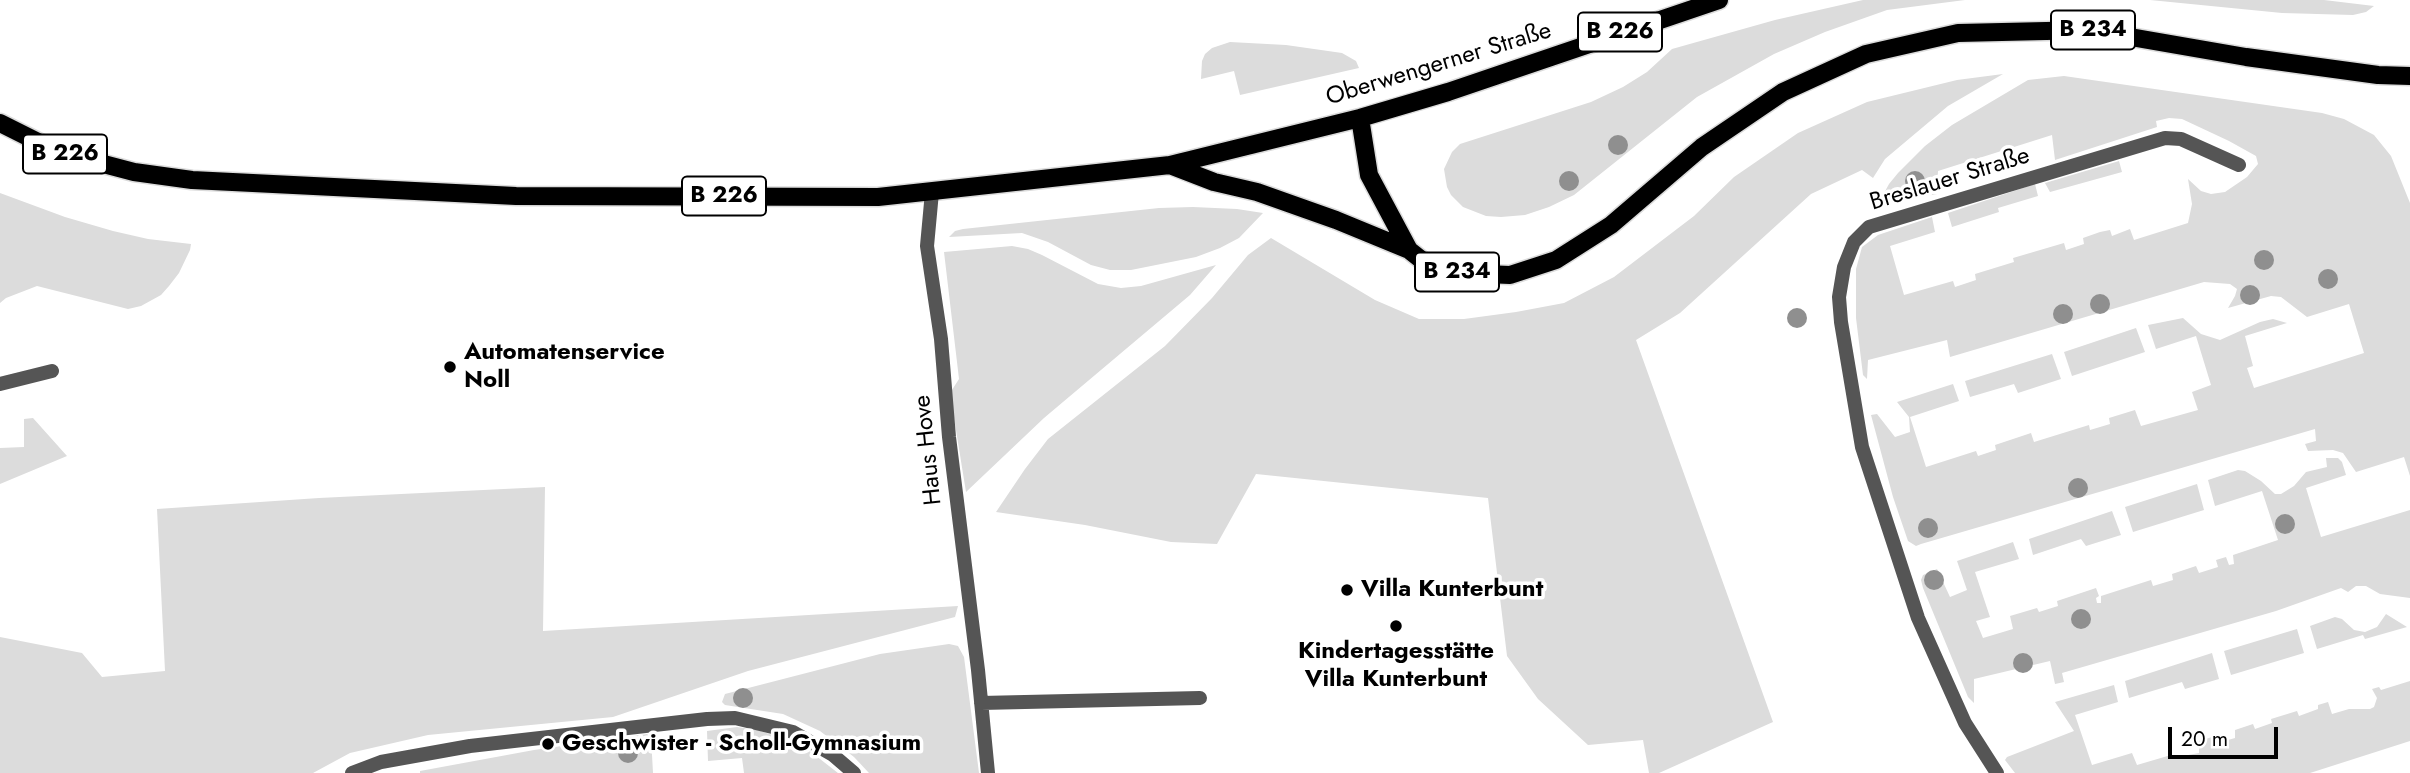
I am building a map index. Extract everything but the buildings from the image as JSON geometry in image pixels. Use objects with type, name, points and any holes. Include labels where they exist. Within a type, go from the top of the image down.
[{"type":"main road","name":"Oberwengerner Straße","points":[[1170,165],[1360,118],[1448,92],[1719,0]]},
{"type":"main road","name":"B 234","points":[[1360,118],[1369,175],[1409,250],[1428,265],[1460,273],[1510,275],[1556,260],[1611,225],[1702,147],[1783,92],[1866,54],[1958,33],[2090,30],[2246,57],[2378,75],[2410,76]]},
{"type":"main road","name":"B 226","points":[[0,123],[58,152],[134,172],[192,180],[516,195],[878,197],[1170,165]]},
{"type":"main road","points":[[1170,165],[1214,182],[1280,199],[1409,250]]},
{"type":"street","name":"Breslauer Straße","points":[[1997,773],[1965,723],[1918,618],[1862,447],[1841,321],[1839,297],[1844,267],[1854,242],[1869,227],[2165,138],[2181,139],[2239,165]]},
{"type":"street","name":"Haus Hove","points":[[932,192],[927,246],[941,339],[949,437],[988,773]]},
{"type":"street","points":[[0,384],[52,371]]},
{"type":"street","points":[[981,703],[1200,698]]},
{"type":"street","points":[[352,773],[381,762],[470,746],[736,718],[793,732],[833,755],[854,773]]},
{"type":"shaded area","points":[[1863,0],[1965,0],[1887,10],[1774,54],[1697,97],[1574,195],[1549,207],[1525,215],[1486,216],[1463,207],[1447,187],[1444,169],[1452,152],[1460,144],[1591,102],[1647,72],[1672,49],[1775,20]]},
{"type":"shaded area","points":[[2150,0],[2324,0],[2374,6],[2366,12],[2353,15],[2282,13]]},
{"type":"shaded area","points":[[1230,42],[1286,45],[1342,53],[1356,61],[1359,68],[1240,95],[1234,71],[1201,79],[1205,54],[1212,48]]},
{"type":"shaded area","points":[[2003,74],[1948,106],[1885,159],[1873,178],[1862,170],[1811,194],[1680,313],[1636,340],[1773,722],[1659,773],[1649,773],[1643,740],[1588,745],[1538,699],[1507,656],[1488,498],[1256,474],[1217,544],[1171,542],[1085,525],[996,512],[1048,439],[1165,346],[1212,298],[1248,255],[1271,238],[1375,300],[1419,319],[1464,319],[1564,303],[1614,277],[1694,216],[1734,177],[1798,133],[1867,102],[1957,80]]},
{"type":"shaded area","points":[[2064,76],[2322,113],[2344,119],[2374,135],[2391,156],[2410,203],[2410,476],[2404,457],[2356,472],[2343,453],[2333,450],[2308,451],[2305,444],[2316,441],[2315,429],[1916,546],[1908,541],[1871,415],[1877,414],[1895,437],[1910,432],[1909,417],[1897,402],[1953,384],[1959,401],[1910,417],[1926,467],[1976,451],[1978,456],[1996,450],[1995,445],[2031,433],[2034,442],[2089,425],[2090,430],[2110,424],[2109,418],[2135,410],[2141,426],[2198,410],[2192,392],[2211,385],[2196,336],[2156,349],[2148,325],[2183,318],[2201,334],[2220,340],[2260,322],[2273,319],[2287,323],[2245,336],[2253,366],[2247,368],[2254,388],[2364,353],[2349,304],[2307,317],[2281,297],[2271,296],[2228,308],[2237,289],[2230,284],[2204,282],[1950,357],[1947,340],[1868,360],[1867,379],[1863,375],[1856,318],[1856,269],[1862,247],[1878,235],[1932,217],[1935,232],[1890,246],[1904,295],[1953,281],[1955,287],[1976,280],[1975,274],[2014,262],[2013,258],[2064,243],[2066,250],[2084,244],[2083,238],[2100,232],[2110,230],[2112,236],[2130,229],[2134,240],[2188,223],[2192,204],[2188,179],[2201,191],[2211,194],[2225,192],[2247,177],[2258,164],[2256,156],[2229,141],[2182,119],[2169,118],[2156,121],[2157,127],[2055,160],[2052,135],[1938,171],[1937,194],[1877,206],[1898,173],[1925,146],[1952,125],[2028,80]]},
{"type":"shaded area","points":[[2119,161],[2122,172],[2050,192],[2045,183]]},
{"type":"shaded area","points":[[2035,184],[2038,196],[1998,208],[1999,212],[1952,227],[1948,213]]},
{"type":"shaded area","points":[[0,193],[113,231],[148,239],[191,244],[190,250],[169,286],[161,295],[141,306],[128,309],[37,286],[0,303]]},
{"type":"shaded area","points":[[1193,207],[1263,213],[1239,238],[1220,248],[1196,257],[1131,270],[1110,270],[1091,265],[1048,242],[1022,233],[949,237],[955,231],[963,229],[1159,208]]},
{"type":"shaded area","points":[[1012,246],[1042,255],[1098,284],[1121,288],[1141,286],[1216,265],[1190,295],[1044,418],[966,492],[950,393],[959,379],[944,252]]},
{"type":"shaded area","points":[[2136,328],[2145,352],[2072,376],[2064,352]]},
{"type":"shaded area","points":[[2052,354],[2061,379],[2018,393],[2014,384],[1970,397],[1965,381]]},
{"type":"shaded area","points":[[33,418],[67,456],[0,484],[0,448],[24,447],[24,419]]},
{"type":"shaded area","points":[[2326,458],[2338,458],[2346,475],[2306,488],[2321,537],[2410,510],[2410,598],[2380,594],[2366,586],[2356,586],[2348,592],[2341,588],[2276,611],[2062,673],[2064,682],[2055,684],[2050,661],[1974,679],[1974,703],[1968,697],[1923,588],[1923,575],[1937,569],[1950,597],[1967,590],[1957,561],[2013,542],[2019,559],[1975,572],[1990,617],[1976,621],[1983,638],[2013,629],[2010,616],[2037,608],[2039,612],[2058,606],[2057,601],[2096,588],[2099,596],[2096,598],[2097,603],[2101,603],[2101,596],[2151,580],[2153,586],[2173,580],[2172,574],[2196,566],[2199,573],[2218,567],[2216,560],[2226,557],[2229,565],[2234,564],[2233,555],[2278,540],[2262,491],[2215,506],[2208,480],[2238,470],[2245,471],[2275,494],[2281,494],[2294,486],[2306,472],[2327,467]]},
{"type":"shaded area","points":[[2197,484],[2204,510],[2133,532],[2125,507]]},
{"type":"shaded area","points":[[545,487],[543,631],[958,606],[955,617],[748,671],[613,717],[428,735],[350,753],[313,773],[0,773],[0,637],[82,653],[102,677],[165,671],[157,509]]},
{"type":"shaded area","points":[[2112,511],[2121,535],[2086,546],[2081,539],[2033,555],[2029,539]]},
{"type":"shaded area","points":[[2386,614],[2407,627],[2365,639],[2363,635],[2317,649],[2310,626],[2335,617],[2342,619],[2354,630],[2365,632],[2377,627]]},
{"type":"shaded area","points":[[2297,629],[2304,653],[2231,675],[2224,651]]},
{"type":"shaded area","points":[[949,644],[958,646],[964,657],[979,773],[869,773],[854,757],[820,731],[783,714],[725,705],[722,702],[725,694],[880,654]]},
{"type":"shaded area","points":[[2212,653],[2219,679],[2185,689],[2182,682],[2129,698],[2125,681]]},
{"type":"shaded area","points":[[2410,681],[2410,741],[2310,773],[2015,773],[2005,760],[2074,731],[2055,702],[2114,685],[2118,702],[2075,715],[2092,765],[2132,753],[2137,765],[2171,755],[2177,757],[2199,753],[2199,741],[2212,737],[2214,744],[2235,738],[2235,730],[2253,724],[2255,729],[2272,723],[2271,719],[2297,711],[2299,716],[2328,702],[2332,714],[2349,709],[2370,709],[2374,707],[2377,698],[2372,689],[2379,687],[2381,690]]},
{"type":"shaded area","points":[[737,727],[779,737],[811,752],[838,773],[744,773],[742,758],[708,761],[707,731]]},
{"type":"shaded area","points":[[647,734],[651,737],[653,773],[420,773],[534,750]]},
{"type":"place","name":"Automatenservice Noll","points":[[450,367]]},
{"type":"place","name":"Villa Kunterbunt","points":[[1347,590]]},
{"type":"place","name":"Kindertagesstätte Villa Kunterbunt","points":[[1396,626]]},
{"type":"place","name":"Geschwister - Scholl-Gymnasium","points":[[548,744]]}]
